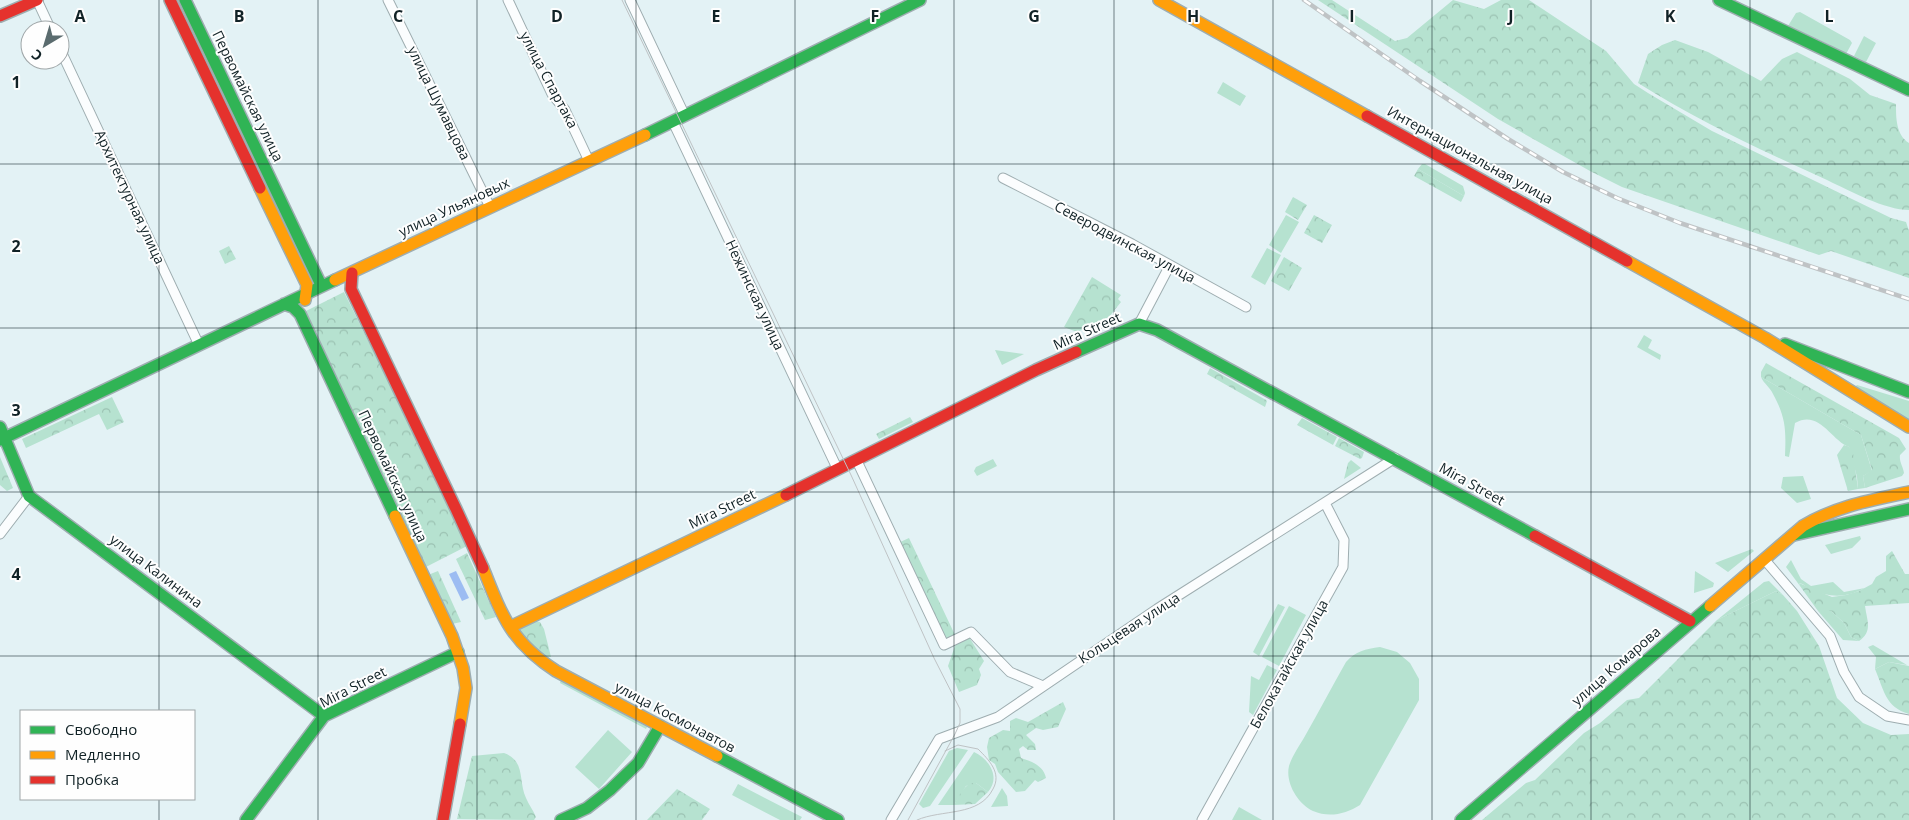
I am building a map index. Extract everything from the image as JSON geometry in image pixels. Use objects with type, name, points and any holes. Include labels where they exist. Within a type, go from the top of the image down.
[{"type":"main road","points":[[0,16],[37,0]]},
{"type":"main road","name":"Первомайская улица","points":[[170,0],[307,285],[307,292]]},
{"type":"main road","name":"Первомайская улица","points":[[185,0],[322,285]]},
{"type":"main road","name":"улица Ульяновых","points":[[2,439],[307,292],[352,273],[673,122],[920,0]]},
{"type":"main road","name":"Интернациональная улица","points":[[1159,0],[1765,338],[1909,427]]},
{"type":"main road","points":[[1719,0],[1909,90]]},
{"type":"main road","points":[[352,273],[352,289],[472,543],[498,606],[510,626]]},
{"type":"main road","points":[[322,285],[341,286],[352,289]]},
{"type":"main road","points":[[284,304],[293,307],[300,314],[307,292]]},
{"type":"main road","name":"Первомайская улица","points":[[300,314],[452,636],[463,668],[466,688],[443,820]]},
{"type":"main road","name":"Mira Street","points":[[510,626],[739,518],[1036,370],[1139,324],[1157,330],[1184,344],[1396,458],[1690,621]]},
{"type":"main road","name":"Интернациональная улица","points":[[1765,338],[1792,346],[1909,392]]},
{"type":"main road","points":[[0,427],[2,439],[29,496]]},
{"type":"main road","name":"улица Комарова","points":[[1461,820],[1690,621],[1818,516],[1839,508],[1909,492]]},
{"type":"main road","name":"улица Калинина","points":[[29,496],[324,716]]},
{"type":"main road","points":[[1792,536],[1909,509]]},
{"type":"main road","name":"улица Космонавтов","points":[[510,626],[526,650],[556,671],[838,820]]},
{"type":"main road","name":"Mira Street","points":[[246,820],[324,716],[458,652]]},
{"type":"main road","points":[[561,820],[587,808],[610,790],[638,763],[660,726]]},
{"type":"main road","points":[[587,808],[592,820]]},
{"type":"street","points":[[37,0],[46,20]]},
{"type":"street","name":"улица Шумавцова","points":[[388,0],[490,207]]},
{"type":"street","name":"улица Спартака","points":[[508,0],[552,94],[565,110],[590,161]]},
{"type":"street","points":[[630,0],[684,116]]},
{"type":"street","name":"Архитектурная улица","points":[[69,70],[199,345]]},
{"type":"street","name":"Нежинская улица","points":[[673,122],[836,468]]},
{"type":"street","name":"Северодвинская улица","points":[[1004,178],[1246,307]]},
{"type":"street","points":[[1139,324],[1170,265]]},
{"type":"street","name":"Кольцевая улица","points":[[891,820],[938,740],[998,717],[1157,610],[1396,458]]},
{"type":"street","points":[[856,459],[944,645],[971,632],[1010,672],[1044,686]]},
{"type":"street","points":[[0,534],[29,496]]},
{"type":"street","name":"Белокатайская улица","points":[[1202,820],[1343,567],[1344,540],[1325,503]]},
{"type":"street","points":[[1764,559],[1830,636],[1844,672],[1859,697],[1887,716],[1909,720]]},
{"type":"green space","points":[[1318,0],[1332,0],[1395,41],[1407,38],[1453,0],[1484,9],[1501,0],[1529,0],[1606,51],[1634,84],[1712,131],[1891,218],[1906,222],[1909,231],[1909,278],[1831,251],[1819,255],[1622,187],[1498,119]]},
{"type":"green space","points":[[1800,12],[1850,40],[1852,43],[1846,54],[1804,33],[1800,35],[1788,26],[1796,13]]},
{"type":"green space","points":[[1864,36],[1876,43],[1866,62],[1854,56]]},
{"type":"green space","points":[[1675,40],[1708,52],[1761,81],[1782,59],[1797,52],[1850,79],[1870,95],[1896,104],[1899,131],[1901,136],[1909,143],[1909,210],[1889,207],[1868,199],[1779,158],[1707,123],[1638,83],[1648,54],[1662,45]]},
{"type":"green space","points":[[1223,82],[1246,96],[1240,106],[1217,93]]},
{"type":"green space","points":[[1422,164],[1463,186],[1464,196],[1418,169]]},
{"type":"green space","points":[[1418,169],[1464,196],[1461,202],[1414,176]]},
{"type":"green space","points":[[1293,197],[1307,205],[1298,220],[1285,212]]},
{"type":"green space","points":[[1286,215],[1299,222],[1281,253],[1269,245]]},
{"type":"green space","points":[[1314,215],[1332,225],[1322,243],[1304,233]]},
{"type":"green space","points":[[229,246],[236,259],[225,264],[219,251]]},
{"type":"green space","points":[[1267,248],[1281,255],[1265,285],[1251,277]]},
{"type":"green space","points":[[1284,257],[1302,268],[1289,291],[1271,281]]},
{"type":"green space","points":[[1092,277],[1121,295],[1118,299],[1121,302],[1109,317],[1077,332],[1064,327]]},
{"type":"green space","points":[[344,292],[469,545],[424,568],[304,312]]},
{"type":"green space","points":[[1644,335],[1652,340],[1648,348],[1661,355],[1660,360],[1637,347]]},
{"type":"green space","points":[[995,350],[1024,354],[1002,365]]},
{"type":"green space","points":[[1766,363],[1899,438],[1906,449],[1900,455],[1904,473],[1902,476],[1865,488],[1863,476],[1872,470],[1861,435],[1761,377],[1761,372]]},
{"type":"green space","points":[[1210,368],[1266,400],[1265,407],[1207,374]]},
{"type":"green space","points":[[1761,377],[1861,435],[1872,471],[1863,476],[1865,488],[1858,489],[1857,477],[1849,447],[1824,427],[1811,420],[1795,423],[1789,457],[1785,456],[1783,417],[1772,392]]},
{"type":"green space","points":[[1857,385],[1909,401],[1909,420],[1855,387]]},
{"type":"green space","points":[[112,397],[124,422],[107,430],[99,414],[26,448],[22,439]]},
{"type":"green space","points":[[910,417],[913,422],[879,439],[876,434]]},
{"type":"green space","points":[[1302,418],[1337,437],[1333,445],[1297,425]]},
{"type":"green space","points":[[1339,438],[1364,452],[1362,458],[1360,459],[1335,446]]},
{"type":"green space","points":[[1844,445],[1849,447],[1853,453],[1858,489],[1848,491],[1837,455]]},
{"type":"green space","points":[[0,457],[13,488],[7,491],[0,485]]},
{"type":"green space","points":[[993,459],[997,466],[977,476],[974,471],[976,467]]},
{"type":"green space","points":[[1351,460],[1361,468],[1344,479],[1348,463]]},
{"type":"green space","points":[[1803,476],[1811,499],[1797,503],[1781,488],[1783,477]]},
{"type":"green space","points":[[1860,536],[1861,539],[1852,548],[1831,554],[1825,545]]},
{"type":"green space","points":[[909,538],[955,635],[944,640],[898,543]]},
{"type":"green space","points":[[1752,549],[1754,551],[1728,572],[1715,563]]},
{"type":"green space","points":[[1892,551],[1905,574],[1909,574],[1909,603],[1865,606],[1868,629],[1859,641],[1851,637],[1844,623],[1831,611],[1818,611],[1800,586],[1799,583],[1832,597],[1859,591],[1872,584],[1876,577],[1886,571],[1886,556]]},
{"type":"green space","points":[[467,553],[496,617],[485,620],[456,559]]},
{"type":"green space","points":[[1791,560],[1801,579],[1811,586],[1833,582],[1844,592],[1865,588],[1851,594],[1838,596],[1817,592],[1799,583],[1800,586],[1786,567]]},
{"type":"green space","points":[[438,571],[461,622],[452,624],[428,575]]},
{"type":"green space","points":[[1695,571],[1714,583],[1713,587],[1694,593]]},
{"type":"green space","points":[[1769,581],[1783,595],[1776,591],[1717,620],[1764,582]]},
{"type":"green space","points":[[1776,591],[1783,595],[1797,611],[1819,646],[1837,698],[1863,723],[1891,735],[1909,734],[1909,820],[1482,820],[1526,783],[1535,780],[1584,733],[1600,723],[1627,700],[1639,698],[1717,620]]},
{"type":"green space","points":[[1278,604],[1285,607],[1259,656],[1253,652]]},
{"type":"green space","points":[[1289,606],[1306,615],[1279,666],[1262,657]]},
{"type":"green space","points":[[1818,611],[1831,611],[1844,623],[1851,637],[1859,641],[1843,640]]},
{"type":"green space","points":[[536,621],[540,622],[544,629],[551,657],[542,657],[515,629]]},
{"type":"green space","points":[[969,637],[984,661],[979,669],[981,675],[977,685],[959,692],[948,666],[956,643]]},
{"type":"green space","points":[[1873,645],[1907,665],[1889,662],[1875,669],[1876,657],[1868,647]]},
{"type":"green space","points":[[1380,647],[1397,652],[1410,663],[1419,679],[1419,700],[1360,805],[1349,811],[1331,815],[1313,811],[1302,803],[1291,786],[1288,773],[1290,762],[1346,662],[1353,655],[1361,651]]},
{"type":"green space","points":[[1889,662],[1909,666],[1909,714],[1895,707],[1883,691],[1875,669]]},
{"type":"green space","points":[[1267,665],[1277,670],[1253,715],[1249,712],[1251,676],[1259,680]]},
{"type":"green space","points":[[561,680],[647,727],[646,729],[560,683]]},
{"type":"green space","points":[[1063,702],[1066,709],[1058,727],[1043,730],[1036,728],[1026,735],[1035,744],[1036,750],[1028,750],[1023,746],[1019,749],[1021,758],[1033,762],[1040,767],[1046,778],[1038,782],[1035,780],[1025,791],[1016,792],[998,772],[995,764],[989,760],[987,747],[989,738],[1003,730],[1010,731],[1010,721],[1016,718],[1028,722]]},
{"type":"green space","points":[[608,730],[632,752],[599,789],[575,767]]},
{"type":"green space","points":[[957,748],[968,750],[930,806],[923,808],[919,804],[949,751]]},
{"type":"green space","points":[[974,752],[984,759],[991,769],[993,780],[988,792],[976,783],[966,786],[954,805],[938,805]]},
{"type":"green space","points":[[504,753],[516,761],[519,766],[527,801],[536,817],[534,820],[457,819],[472,756]]},
{"type":"green space","points":[[971,783],[976,783],[988,792],[975,804],[954,805],[959,795]]},
{"type":"green space","points":[[738,784],[802,817],[800,820],[780,820],[732,795]]},
{"type":"green space","points":[[1002,788],[1007,796],[1008,806],[991,807]]},
{"type":"green space","points":[[677,789],[710,809],[702,820],[647,820]]},
{"type":"green space","points":[[1239,807],[1262,820],[1232,820]]},
{"type":"water","points":[[456,571],[469,598],[462,601],[449,574]]},
{"type":"tram line","points":[[622,0],[851,475],[934,658],[960,709],[960,723],[955,734],[908,820]]},
{"type":"tram line","points":[[917,820],[959,811],[979,804],[987,798],[993,789],[996,778],[995,772],[978,749],[958,745],[945,751]]},
{"type":"railway","points":[[1304,0],[1420,81],[1508,139],[1563,172],[1617,198],[1680,223],[1909,299]]},
{"type":"traffic: fast","points":[[185,0],[321,285]]},
{"type":"traffic: fast","points":[[645,135],[920,0]]},
{"type":"traffic: fast","points":[[1719,0],[1909,90]]},
{"type":"traffic: fast","points":[[0,440],[335,280]]},
{"type":"traffic: fast","points":[[284,304],[293,307],[300,314],[395,516]]},
{"type":"traffic: fast","points":[[1076,352],[1139,324],[1157,330],[1535,536]]},
{"type":"traffic: fast","points":[[1785,344],[1909,392]]},
{"type":"traffic: fast","points":[[0,427],[29,496],[324,716]]},
{"type":"traffic: fast","points":[[1794,535],[1909,509]]},
{"type":"traffic: fast","points":[[1461,820],[1710,606]]},
{"type":"traffic: fast","points":[[246,820],[324,716],[458,652]]},
{"type":"traffic: fast","points":[[561,820],[587,808],[610,790],[638,763],[660,726]]},
{"type":"traffic: fast","points":[[717,756],[838,820]]},
{"type":"traffic: slow","points":[[1159,0],[1367,116]]},
{"type":"traffic: slow","points":[[335,280],[645,135]]},
{"type":"traffic: slow","points":[[260,188],[307,285],[305,300]]},
{"type":"traffic: slow","points":[[1627,261],[1765,338],[1909,427]]},
{"type":"traffic: slow","points":[[1710,606],[1803,526],[1828,513],[1868,501],[1909,492]]},
{"type":"traffic: slow","points":[[510,627],[786,495]]},
{"type":"traffic: slow","points":[[395,516],[452,636],[463,668],[466,688],[460,724]]},
{"type":"traffic: slow","points":[[483,568],[510,627],[528,649],[541,660],[556,671],[717,756]]},
{"type":"traffic: jam","points":[[0,16],[37,0]]},
{"type":"traffic: jam","points":[[170,0],[260,188]]},
{"type":"traffic: jam","points":[[1367,116],[1627,261]]},
{"type":"traffic: jam","points":[[352,273],[351,289],[483,568]]},
{"type":"traffic: jam","points":[[786,495],[1036,370],[1076,352]]},
{"type":"traffic: jam","points":[[1535,536],[1690,621]]},
{"type":"traffic: jam","points":[[443,820],[460,724]]}]
